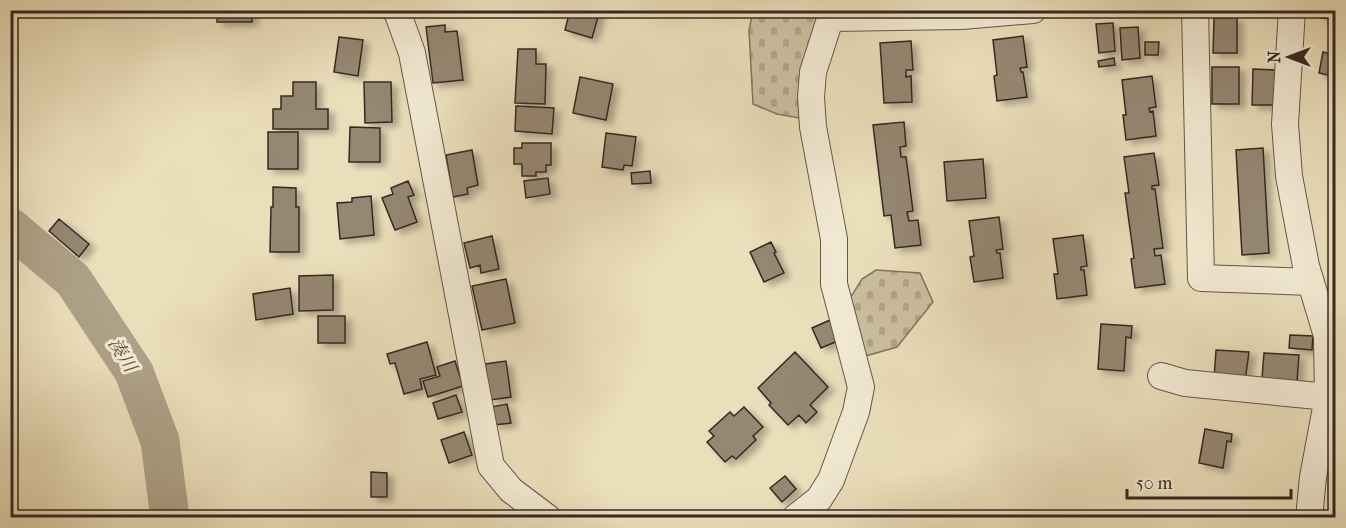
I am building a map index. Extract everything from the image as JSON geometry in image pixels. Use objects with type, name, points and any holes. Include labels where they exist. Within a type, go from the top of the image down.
[{"type":"street","points":[[395,10],[412,53],[491,466],[511,490],[548,518]]},
{"type":"street","points":[[795,518],[819,499],[831,480],[856,412],[861,387],[834,284],[834,238],[813,127],[811,97],[813,72],[832,14],[962,16],[1033,10]]},
{"type":"street","points":[[1195,10],[1201,278],[1311,282]]},
{"type":"street","points":[[1292,10],[1286,124],[1289,176],[1306,266],[1327,336],[1328,397],[1313,477],[1309,518]]},
{"type":"street","points":[[1161,376],[1185,383],[1328,397]]},
{"type":"green space","points":[[753,11],[826,11],[804,119],[777,114],[753,104],[749,30]]},
{"type":"green space","points":[[876,270],[920,273],[933,302],[897,347],[862,357],[847,303],[862,279]]},
{"type":"building","points":[[217,10],[252,10],[252,22],[217,22]]},
{"type":"building","points":[[570,10],[600,10],[592,38],[565,30]]},
{"type":"building","points":[[1322,10],[1336,10],[1336,19],[1321,18]]},
{"type":"building","points":[[1214,18],[1237,18],[1237,53],[1213,53]]},
{"type":"building","points":[[1113,23],[1115,51],[1099,53],[1096,24]]},
{"type":"building","points":[[445,25],[445,32],[457,31],[463,80],[433,83],[426,27]]},
{"type":"building","points":[[1138,27],[1140,58],[1122,60],[1120,28]]},
{"type":"building","points":[[1023,36],[1027,67],[1020,68],[1023,72],[1027,97],[997,101],[993,40]]},
{"type":"building","points":[[339,37],[363,40],[358,76],[334,72]]},
{"type":"building","points":[[911,41],[913,70],[906,70],[906,77],[911,76],[912,102],[884,103],[880,43]]},
{"type":"building","points":[[1145,42],[1159,42],[1158,55],[1145,55]]},
{"type":"building","points":[[518,49],[536,49],[536,64],[546,64],[545,104],[515,103]]},
{"type":"building","points":[[1323,52],[1336,55],[1332,76],[1319,73]]},
{"type":"building","points":[[1114,58],[1115,65],[1099,67],[1098,61]]},
{"type":"building","points":[[1212,67],[1239,67],[1239,104],[1212,104]]},
{"type":"building","points":[[1253,69],[1276,70],[1276,105],[1252,105]]},
{"type":"building","points":[[1152,76],[1156,107],[1149,108],[1150,112],[1153,111],[1156,136],[1126,140],[1122,80]]},
{"type":"building","points":[[580,77],[613,84],[606,120],[573,113]]},
{"type":"building","points":[[293,82],[316,82],[316,109],[328,109],[328,129],[273,129],[273,109],[281,109],[281,96],[293,96]]},
{"type":"building","points":[[364,82],[391,82],[392,122],[365,123]]},
{"type":"building","points":[[516,106],[554,108],[552,134],[515,131]]},
{"type":"building","points":[[904,122],[906,146],[900,147],[901,157],[906,157],[913,211],[907,212],[909,221],[918,220],[921,245],[895,248],[891,215],[884,216],[873,125]]},
{"type":"building","points":[[350,127],[380,128],[380,162],[349,162]]},
{"type":"building","points":[[268,132],[298,132],[298,169],[268,169]]},
{"type":"building","points":[[606,133],[636,137],[632,166],[624,165],[623,170],[602,167]]},
{"type":"building","points":[[522,143],[551,143],[551,165],[546,165],[546,172],[536,172],[536,176],[522,176],[522,164],[514,164],[514,148],[522,148]]},
{"type":"building","points":[[1263,148],[1269,253],[1242,255],[1236,150]]},
{"type":"building","points":[[472,150],[478,185],[467,188],[468,194],[453,197],[446,155]]},
{"type":"building","points":[[1154,153],[1159,185],[1152,186],[1152,189],[1155,189],[1163,248],[1154,249],[1155,256],[1161,255],[1165,284],[1135,288],[1131,259],[1134,258],[1125,193],[1129,193],[1124,157]]},
{"type":"building","points":[[983,159],[986,198],[947,201],[944,162]]},
{"type":"building","points":[[650,171],[651,183],[632,184],[631,173]]},
{"type":"building","points":[[548,178],[550,194],[526,198],[524,181]]},
{"type":"building","points":[[408,181],[414,195],[408,197],[417,222],[395,230],[382,198],[393,194],[391,188]]},
{"type":"building","points":[[273,187],[296,188],[296,207],[299,207],[299,252],[270,252]]},
{"type":"building","points":[[371,196],[374,235],[340,239],[337,203],[352,202],[352,198]]},
{"type":"building","points":[[999,217],[1003,249],[996,250],[1000,253],[1003,278],[974,282],[970,257],[974,256],[969,221]]},
{"type":"building","points":[[59,219],[89,244],[79,257],[49,231]]},
{"type":"building","points":[[1083,235],[1087,266],[1081,267],[1081,270],[1084,270],[1087,295],[1057,299],[1054,274],[1058,274],[1053,239]]},
{"type":"building","points":[[492,236],[499,269],[481,273],[480,265],[470,268],[464,243]]},
{"type":"building","points":[[771,242],[784,273],[764,282],[750,252]]},
{"type":"building","points":[[333,275],[333,310],[299,311],[299,276]]},
{"type":"building","points":[[506,279],[515,323],[482,330],[472,286]]},
{"type":"building","points":[[290,288],[293,314],[256,320],[253,294]]},
{"type":"building","points":[[318,316],[345,316],[345,343],[318,343]]},
{"type":"building","points":[[830,320],[840,340],[821,348],[812,328]]},
{"type":"building","points":[[1101,324],[1132,326],[1131,338],[1126,337],[1124,371],[1098,369]]},
{"type":"building","points":[[1290,335],[1313,336],[1312,350],[1289,348]]},
{"type":"building","points":[[427,342],[436,375],[420,379],[422,389],[404,394],[395,363],[390,364],[387,354]]},
{"type":"building","points":[[1216,350],[1249,352],[1245,381],[1214,379]]},
{"type":"building","points":[[795,352],[828,387],[810,405],[817,412],[806,423],[799,415],[788,425],[769,405],[771,403],[758,388]]},
{"type":"building","points":[[1264,353],[1299,355],[1297,381],[1262,378]]},
{"type":"building","points":[[455,361],[463,386],[428,397],[423,381],[440,376],[437,367]]},
{"type":"building","points":[[506,361],[511,397],[490,400],[485,364]]},
{"type":"building","points":[[456,395],[462,412],[438,419],[433,403]]},
{"type":"building","points":[[507,404],[511,423],[494,425],[491,407]]},
{"type":"building","points":[[744,407],[763,427],[753,436],[756,440],[736,459],[732,456],[725,462],[707,442],[714,436],[709,431],[730,412],[734,416]]},
{"type":"building","points":[[1205,429],[1232,434],[1231,442],[1227,441],[1223,468],[1199,463]]},
{"type":"building","points":[[464,432],[472,455],[449,463],[441,440]]},
{"type":"building","points":[[371,472],[387,473],[387,497],[371,497]]},
{"type":"building","points":[[785,476],[796,489],[782,502],[770,488]]},
{"type":"waterway","name":"湊川","points":[[10,227],[73,280],[134,372],[160,441],[170,518]]}]
